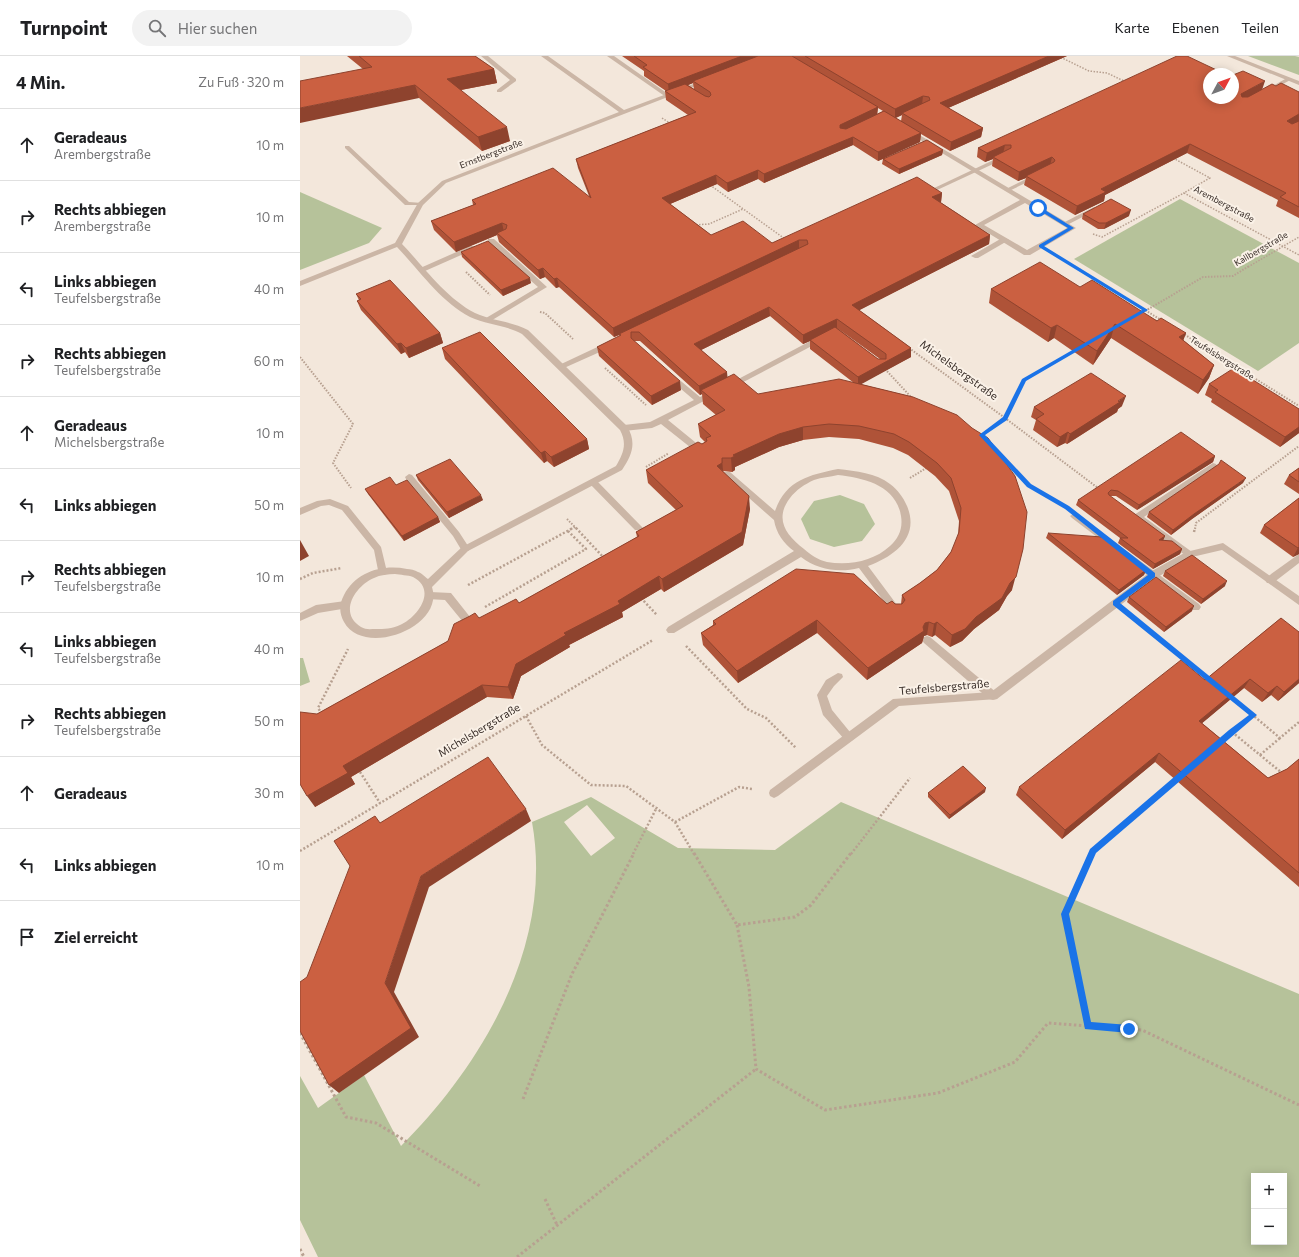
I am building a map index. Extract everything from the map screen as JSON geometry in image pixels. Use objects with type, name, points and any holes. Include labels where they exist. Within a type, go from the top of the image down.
[{"type":"street","points":[[484,56],[514,80],[499,91]]},
{"type":"street","points":[[544,56],[624,113],[668,96],[690,90],[716,78]]},
{"type":"street","points":[[610,56],[668,96]]},
{"type":"street","points":[[1230,56],[1299,82]]},
{"type":"street","points":[[1255,96],[1289,79]]},
{"type":"street","name":"Ernstbergstraße","points":[[398,244],[420,204],[444,182],[624,113]]},
{"type":"street","points":[[899,126],[923,143],[1072,228]]},
{"type":"street","points":[[347,148],[407,204],[420,204]]},
{"type":"street","points":[[933,190],[1006,156]]},
{"type":"street","points":[[1007,190],[1042,173]]},
{"type":"street","points":[[1025,200],[979,225],[1027,253],[1072,228]]},
{"type":"street","points":[[1065,224],[1098,207]]},
{"type":"street","points":[[975,256],[1005,240]]},
{"type":"street","points":[[422,269],[487,243],[543,287],[490,320]]},
{"type":"street","points":[[300,284],[398,244],[460,308],[474,316],[516,326],[525,332],[624,428],[629,438],[628,454],[619,468],[465,549],[428,585]]},
{"type":"street","points":[[624,428],[652,425],[829,334]]},
{"type":"street","points":[[561,366],[618,340]]},
{"type":"street","points":[[665,370],[700,401]]},
{"type":"street","points":[[662,420],[703,453]]},
{"type":"street","points":[[1188,554],[1134,515],[1213,466]]},
{"type":"street","points":[[727,474],[778,519],[781,529],[790,544],[817,562],[834,565],[862,565],[886,555],[896,546],[904,533],[906,518],[902,502],[891,490],[875,480],[856,474],[838,472],[811,478],[798,485],[787,496],[778,519]]},
{"type":"street","points":[[410,477],[456,534],[465,549]]},
{"type":"street","points":[[593,482],[638,528]]},
{"type":"street","points":[[300,512],[320,503],[330,502],[345,508],[378,549],[382,572]]},
{"type":"street","points":[[1075,516],[1196,607]]},
{"type":"street","name":"Teufelsbergstraße","points":[[774,793],[897,702],[993,696],[1153,575],[1188,554],[1222,546],[1299,601]]},
{"type":"street","points":[[671,630],[801,552]]},
{"type":"street","points":[[1270,580],[1299,558]]},
{"type":"street","points":[[862,565],[897,612]]},
{"type":"street","points":[[409,571],[420,577],[428,585],[430,596],[427,607],[420,618],[408,626],[392,633],[377,634],[363,632],[352,626],[346,616],[345,605],[349,594],[358,584],[370,576],[382,572],[409,571]]},
{"type":"street","points":[[430,596],[448,596],[471,625]]},
{"type":"street","points":[[300,618],[316,609],[345,605]]},
{"type":"street","points":[[928,640],[993,696]]},
{"type":"street","points":[[838,677],[830,684],[822,695],[827,712],[849,737]]},
{"type":"path","points":[[1058,56],[1088,72],[1107,73],[1128,83]]},
{"type":"path","points":[[644,105],[675,126]]},
{"type":"path","name":"Arembergstraße","points":[[1170,157],[1210,178],[1184,193]]},
{"type":"path","points":[[707,182],[785,239]]},
{"type":"path","points":[[1072,228],[1102,237],[1184,193]]},
{"type":"path","name":"Arembergstraße","points":[[1184,193],[1299,255]]},
{"type":"path","points":[[689,227],[696,224],[710,224],[743,209]]},
{"type":"path","name":"Kallbergstraße","points":[[1145,310],[1203,277],[1233,276],[1299,237]]},
{"type":"path","points":[[1041,246],[1164,322]]},
{"type":"path","points":[[544,313],[548,306]]},
{"type":"path","points":[[1138,314],[1145,310]]},
{"type":"path","name":"Teufelsbergstraße","points":[[1177,330],[1299,406]]},
{"type":"path","name":"Michelsbergstraße","points":[[903,344],[1005,418]]},
{"type":"path","points":[[975,439],[1005,418],[1024,380],[1078,349]]},
{"type":"path","points":[[300,357],[353,424],[333,463],[356,494]]},
{"type":"path","points":[[882,365],[910,397],[917,400]]},
{"type":"path","points":[[1005,418],[1100,490]]},
{"type":"path","points":[[976,431],[987,440]]},
{"type":"path","points":[[619,468],[638,471],[689,442]]},
{"type":"path","points":[[992,446],[1029,485],[1067,508],[1075,516]]},
{"type":"path","points":[[1188,554],[1196,523],[1299,446]]},
{"type":"path","points":[[891,490],[930,466]]},
{"type":"path","points":[[448,596],[575,527],[608,562]]},
{"type":"path","points":[[489,611],[485,606],[586,549],[568,531]]},
{"type":"path","points":[[1115,603],[1212,681]]},
{"type":"path","points":[[324,718],[318,708],[358,629]]},
{"type":"path","points":[[671,630],[747,709],[766,718],[812,764]]},
{"type":"path","name":"Michelsbergstraße","points":[[300,851],[671,630]]},
{"type":"path","points":[[1230,695],[1280,738]]},
{"type":"path","points":[[1214,747],[1254,715]]},
{"type":"path","points":[[526,716],[542,745],[592,785],[626,786],[657,807],[675,822],[737,925],[749,987],[756,1069]]},
{"type":"path","points":[[1260,755],[1299,722]]},
{"type":"path","points":[[1232,732],[1287,777]]},
{"type":"path","points":[[360,772],[380,803]]},
{"type":"path","points":[[1088,1026],[1065,914],[1093,851],[1184,773]]},
{"type":"path","points":[[737,925],[795,917],[811,905],[910,778]]},
{"type":"path","points":[[675,822],[739,787],[774,793]]},
{"type":"path","points":[[523,1099],[572,974],[657,807]]},
{"type":"path","points":[[756,1069],[825,1110],[938,1093],[1015,1062],[1048,1023],[1142,1030],[1299,1105]]},
{"type":"path","points":[[300,1033],[346,1117],[376,1123],[480,1186]]},
{"type":"path","points":[[517,1257],[756,1069]]},
{"type":"path","points":[[545,1200],[557,1225]]},
{"type":"path","points":[[300,1249],[304,1257]]},
{"type":"green space","points":[[1248,56],[1299,57],[1299,75]]},
{"type":"green space","points":[[300,192],[382,228],[369,243],[300,270]]},
{"type":"green space","points":[[1180,199],[1299,263],[1299,343],[1258,371],[1074,259]]},
{"type":"green space","points":[[840,495],[864,504],[875,524],[862,541],[834,547],[810,539],[801,519],[814,501]]},
{"type":"green space","points":[[300,658],[303,658],[310,682],[300,686]]},
{"type":"green space","points":[[591,797],[678,848],[775,850],[841,802],[1299,994],[1299,1257],[318,1257],[300,1220],[300,1076],[318,1108],[364,1075],[401,1146],[431,1113],[460,1077],[485,1039],[506,998],[522,956],[532,912],[536,867],[532,822]],"holes":[[[587,805],[615,838],[591,856],[564,822]]]},
{"type":"building","points":[[359,56],[475,56],[494,69],[447,79],[507,127],[478,137],[415,85],[300,108],[300,81],[372,67]]},
{"type":"building","points":[[634,56],[742,56],[668,84],[643,67],[647,65]]},
{"type":"building","points":[[758,56],[792,56],[878,107],[840,125],[840,128],[846,129],[884,111],[921,133],[878,152],[853,137],[764,174],[758,170],[727,183],[716,175],[662,198],[711,235],[743,221],[772,243],[917,177],[942,193],[932,197],[990,235],[852,305],[911,348],[858,377],[810,340],[835,327],[878,359],[886,359],[886,354],[837,319],[803,335],[769,307],[694,344],[727,372],[699,386],[639,332],[631,332],[631,338],[680,381],[651,396],[597,347],[621,335],[619,334],[808,244],[807,240],[799,240],[613,328],[557,278],[554,279],[543,268],[538,270],[497,233],[506,229],[507,225],[502,223],[454,242],[431,221],[476,204],[472,200],[553,168],[591,198],[576,159],[696,112],[665,91],[685,84],[709,97],[711,95],[710,92],[693,81]]},
{"type":"building","points":[[805,56],[1049,56],[940,103],[983,128],[951,142],[902,113],[930,100],[929,97],[923,96],[895,109]]},
{"type":"building","points":[[1177,56],[1187,56],[1212,68],[1203,68],[1203,104],[1239,104],[1239,73],[1243,71],[1265,81],[1241,94],[1242,97],[1248,97],[1272,84],[1276,86],[1281,83],[1299,92],[1299,114],[1287,121],[1292,124],[1299,121],[1299,207],[1280,197],[1286,193],[1190,144],[1101,189],[1106,192],[1077,206],[1026,176],[1054,162],[1055,160],[1052,157],[1019,172],[993,157],[1011,148],[1011,145],[1005,145],[987,153],[978,148]]},
{"type":"building","points":[[927,140],[943,150],[899,169],[883,159]]},
{"type":"building","points":[[1111,199],[1131,210],[1106,223],[1099,223],[1083,214]]},
{"type":"building","points":[[488,241],[530,278],[501,290],[461,252]]},
{"type":"building","points":[[1040,262],[1080,287],[1092,280],[1157,321],[1161,318],[1186,333],[1179,337],[1214,365],[1203,380],[1115,324],[1097,351],[1057,325],[1051,328],[991,289]]},
{"type":"building","points":[[390,280],[440,333],[406,348],[401,343],[397,344],[357,301],[361,299],[356,294]]},
{"type":"building","points":[[480,332],[587,439],[551,457],[545,451],[541,453],[442,348]]},
{"type":"building","points":[[1234,368],[1299,409],[1299,427],[1285,437],[1215,392],[1218,390],[1209,384]]},
{"type":"building","points":[[1091,373],[1126,396],[1118,401],[1120,402],[1070,434],[1068,432],[1060,437],[1036,419],[1044,414],[1034,407]]},
{"type":"building","points":[[734,374],[758,394],[839,379],[913,397],[957,415],[972,428],[988,438],[1015,476],[1027,512],[1023,549],[1016,577],[1010,583],[1002,598],[976,617],[965,629],[952,635],[937,622],[934,624],[929,622],[925,623],[923,627],[924,631],[868,668],[817,620],[737,671],[701,633],[716,624],[713,621],[796,569],[854,574],[887,604],[892,601],[895,604],[902,604],[905,600],[902,595],[937,570],[951,552],[959,532],[961,508],[951,478],[937,463],[909,442],[894,434],[859,426],[829,424],[803,427],[779,434],[733,455],[735,456],[731,458],[722,458],[722,463],[717,466],[749,496],[742,532],[662,579],[659,576],[618,601],[620,604],[564,633],[566,635],[516,664],[508,687],[482,685],[343,766],[348,773],[307,796],[300,784],[300,712],[317,714],[448,641],[454,624],[475,613],[479,618],[516,599],[519,603],[639,536],[636,532],[683,506],[646,470],[698,442],[702,444],[707,441],[706,438],[711,436],[698,424],[725,410],[701,390]]},
{"type":"building","points":[[1181,432],[1215,456],[1139,505],[1118,491],[1111,490],[1108,493],[1165,536],[1159,540],[1172,541],[1182,549],[1155,564],[1120,538],[1128,538],[1078,500]]},
{"type":"building","points":[[450,459],[481,495],[447,512],[416,475]]},
{"type":"building","points":[[1221,460],[1246,478],[1173,530],[1149,512],[1219,464]]},
{"type":"building","points":[[1299,468],[1299,482],[1289,475]]},
{"type":"building","points":[[390,477],[396,485],[407,480],[438,517],[402,536],[365,489]]},
{"type":"building","points":[[1299,498],[1299,547],[1298,548],[1264,525]]},
{"type":"building","points":[[1048,533],[1102,537],[1146,570],[1119,590]]},
{"type":"building","points":[[1192,555],[1227,581],[1203,599],[1165,571]]},
{"type":"building","points":[[1156,577],[1194,606],[1166,627],[1129,597]]},
{"type":"building","points":[[1281,618],[1299,632],[1299,679],[1284,692],[1277,686],[1268,693],[1250,679],[1199,721],[1268,778],[1287,769],[1299,759],[1299,873],[1159,753],[1065,830],[1019,787],[1181,660],[1205,680]]},
{"type":"building","points":[[488,757],[526,809],[421,876],[385,983],[411,1028],[329,1085],[300,1031],[300,982],[307,977],[350,866],[334,841],[375,816],[380,823]]},
{"type":"building","points":[[963,766],[986,788],[950,815],[928,793]]},
{"type":"route","points":[[1038,208],[1072,228],[1041,246],[1145,310],[1024,380],[1005,418],[982,435],[1029,485],[1067,508],[1075,516],[1153,575],[1115,603],[1254,715],[1232,732],[1093,851],[1065,914],[1088,1026],[1129,1029]]}]
